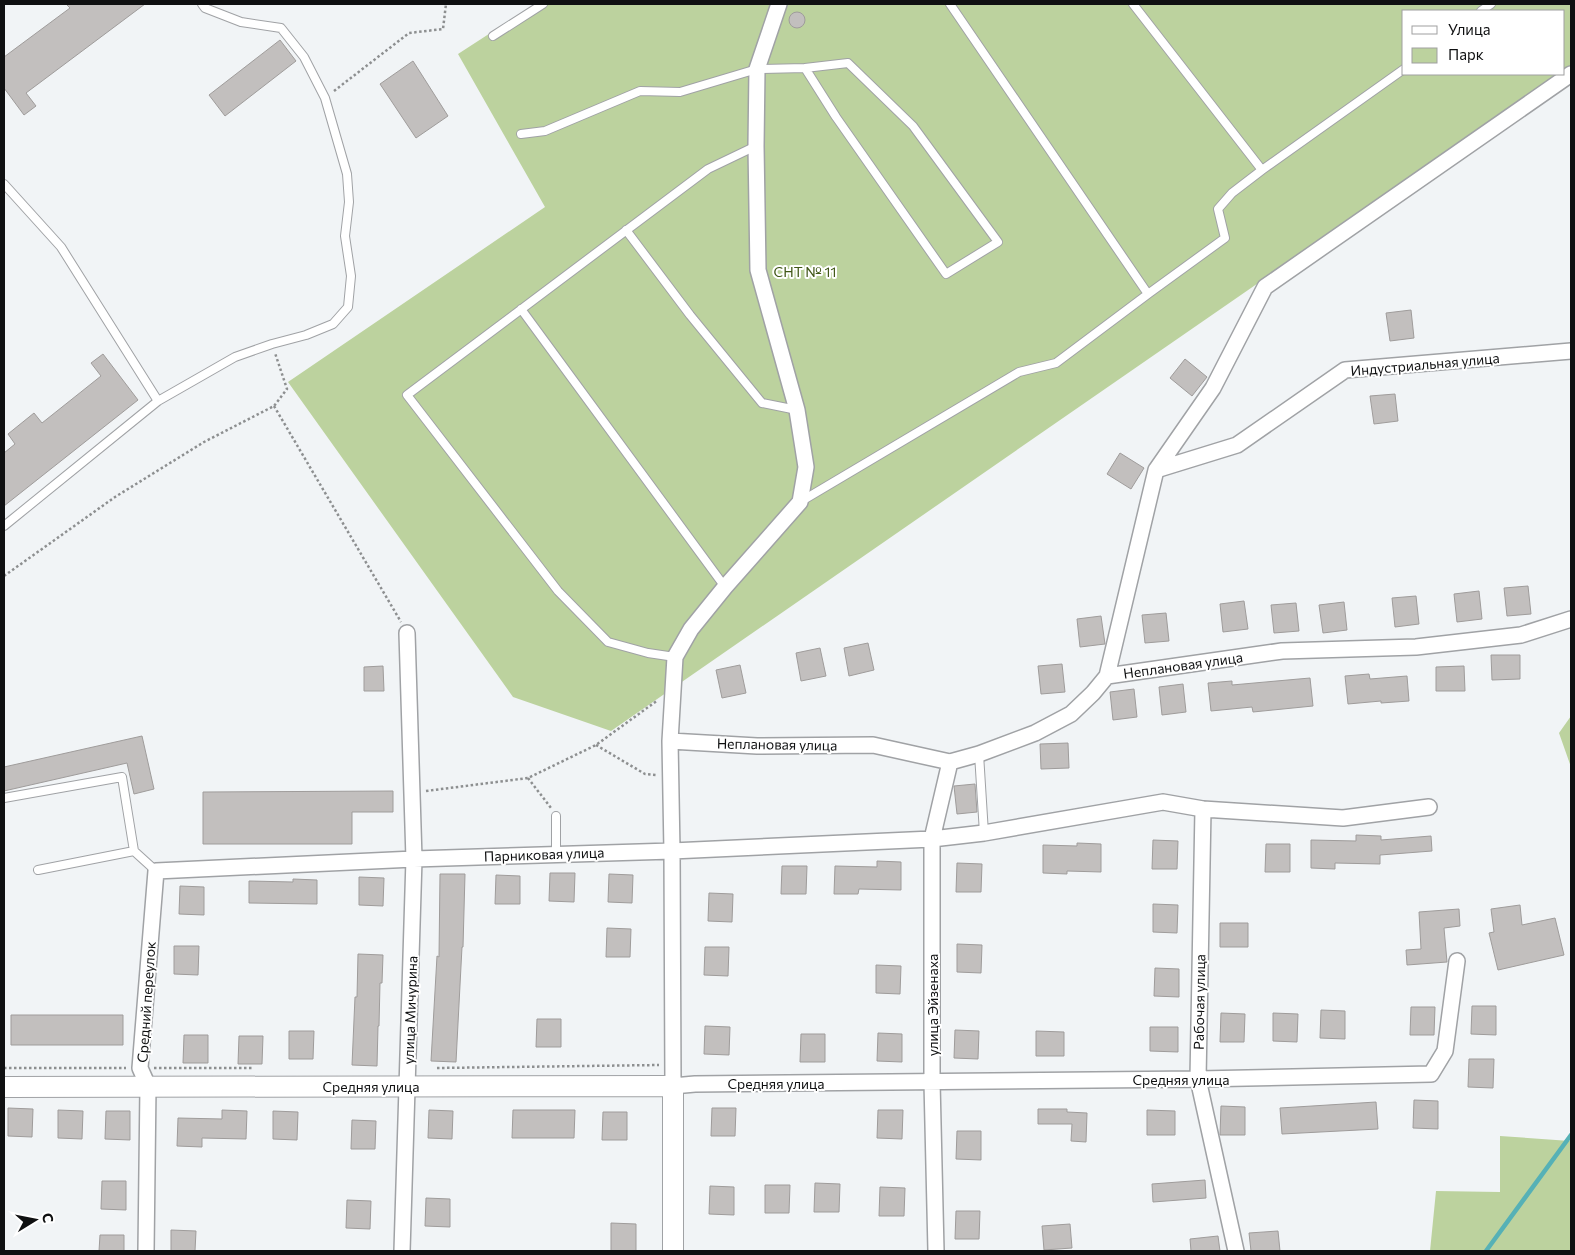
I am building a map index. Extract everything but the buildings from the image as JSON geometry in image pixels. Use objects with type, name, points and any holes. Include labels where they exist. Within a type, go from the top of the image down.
[{"type":"main road","name":"Средняя улица","points":[[4,1087],[144,1077],[408,1086],[672,1086]]},
{"type":"main road","points":[[672,1086],[673,1251]]},
{"type":"street","points":[[672,1086],[670,740],[675,657],[691,629],[725,587],[800,502],[806,467],[797,410],[758,270],[757,69],[780,4]]},
{"type":"street","points":[[1107,676],[1156,470],[1213,388],[1265,287],[1571,74]]},
{"type":"street","name":"Индустриальная улица","points":[[1156,470],[1237,445],[1345,370],[1571,351]]},
{"type":"street","name":"Неплановая улица","points":[[670,740],[758,746],[873,745],[950,762],[980,754],[1035,733],[1071,714],[1093,693],[1107,676],[1282,651],[1416,647],[1521,635],[1571,619]]},
{"type":"street","name":"улица Мичурина","points":[[402,1251],[414,859],[407,633]]},
{"type":"street","name":"улица Эйзенаха","points":[[936,1251],[932,1082],[932,839],[950,762]]},
{"type":"street","name":"Парниковая улица","points":[[156,871],[932,839],[984,833],[1164,802],[1203,809],[1343,818],[1429,807]]},
{"type":"street","name":"Рабочая улица","points":[[1203,809],[1198,1079],[1236,1251]]},
{"type":"street","name":"Средний переулок","points":[[146,1251],[144,1077],[156,871]]},
{"type":"street","name":"Средняя улица","points":[[672,1086],[695,1084],[1198,1079],[1432,1074],[1445,1051],[1457,961]]},
{"type":"lane","points":[[4,526],[158,401],[235,357],[306,335],[333,324],[348,307],[350,276],[344,236],[349,202],[347,174],[325,98],[304,57],[281,28],[241,22],[205,8],[202,4]]},
{"type":"lane","points":[[493,36],[543,4]]},
{"type":"lane","points":[[950,4],[1148,294]]},
{"type":"lane","points":[[1133,4],[1262,170]]},
{"type":"lane","points":[[521,134],[545,131],[640,91],[680,92],[757,69],[805,68],[848,63],[913,126],[998,242],[946,274],[836,117],[805,68]]},
{"type":"lane","points":[[800,502],[1019,372],[1056,363],[1226,238],[1218,209],[1232,192],[1402,70]]},
{"type":"lane","points":[[675,657],[648,653],[608,642],[558,591],[407,395],[708,169],[756,146]]},
{"type":"lane","points":[[4,184],[61,247],[158,401]]},
{"type":"lane","points":[[626,230],[690,315],[762,403],[797,410]]},
{"type":"lane","points":[[521,309],[725,587]]},
{"type":"lane","points":[[980,754],[984,833]]},
{"type":"lane","points":[[4,798],[122,777],[134,851],[156,871]]},
{"type":"lane","points":[[556,816],[556,854]]},
{"type":"lane","points":[[38,870],[134,851]]},
{"type":"path","points":[[325,98],[409,33],[444,29],[446,4]]},
{"type":"path","points":[[4,576],[115,497],[204,442],[274,406],[287,388],[272,344]]},
{"type":"path","points":[[274,406],[407,633]]},
{"type":"path","points":[[412,793],[528,778],[596,744],[659,699],[673,696]]},
{"type":"path","points":[[596,744],[644,774],[670,776]]},
{"type":"path","points":[[528,778],[556,816]]},
{"type":"path","points":[[437,1068],[673,1065]]},
{"type":"path","points":[[4,1068],[144,1077],[259,1068]]},
{"type":"green space","name":"СНТ № 11","points":[[535,4],[1571,4],[1571,66],[1565,70],[1565,10],[1402,10],[1402,75],[1559,75],[611,731],[513,697],[288,382],[545,207],[458,54]]},
{"type":"green space","points":[[1571,716],[1571,767],[1559,733]]},
{"type":"green space","points":[[1500,1136],[1570,1141],[1571,1138],[1571,1251],[1430,1251],[1436,1191],[1500,1192]]},
{"type":"waterway","points":[[1486,1251],[1571,1135]]}]
